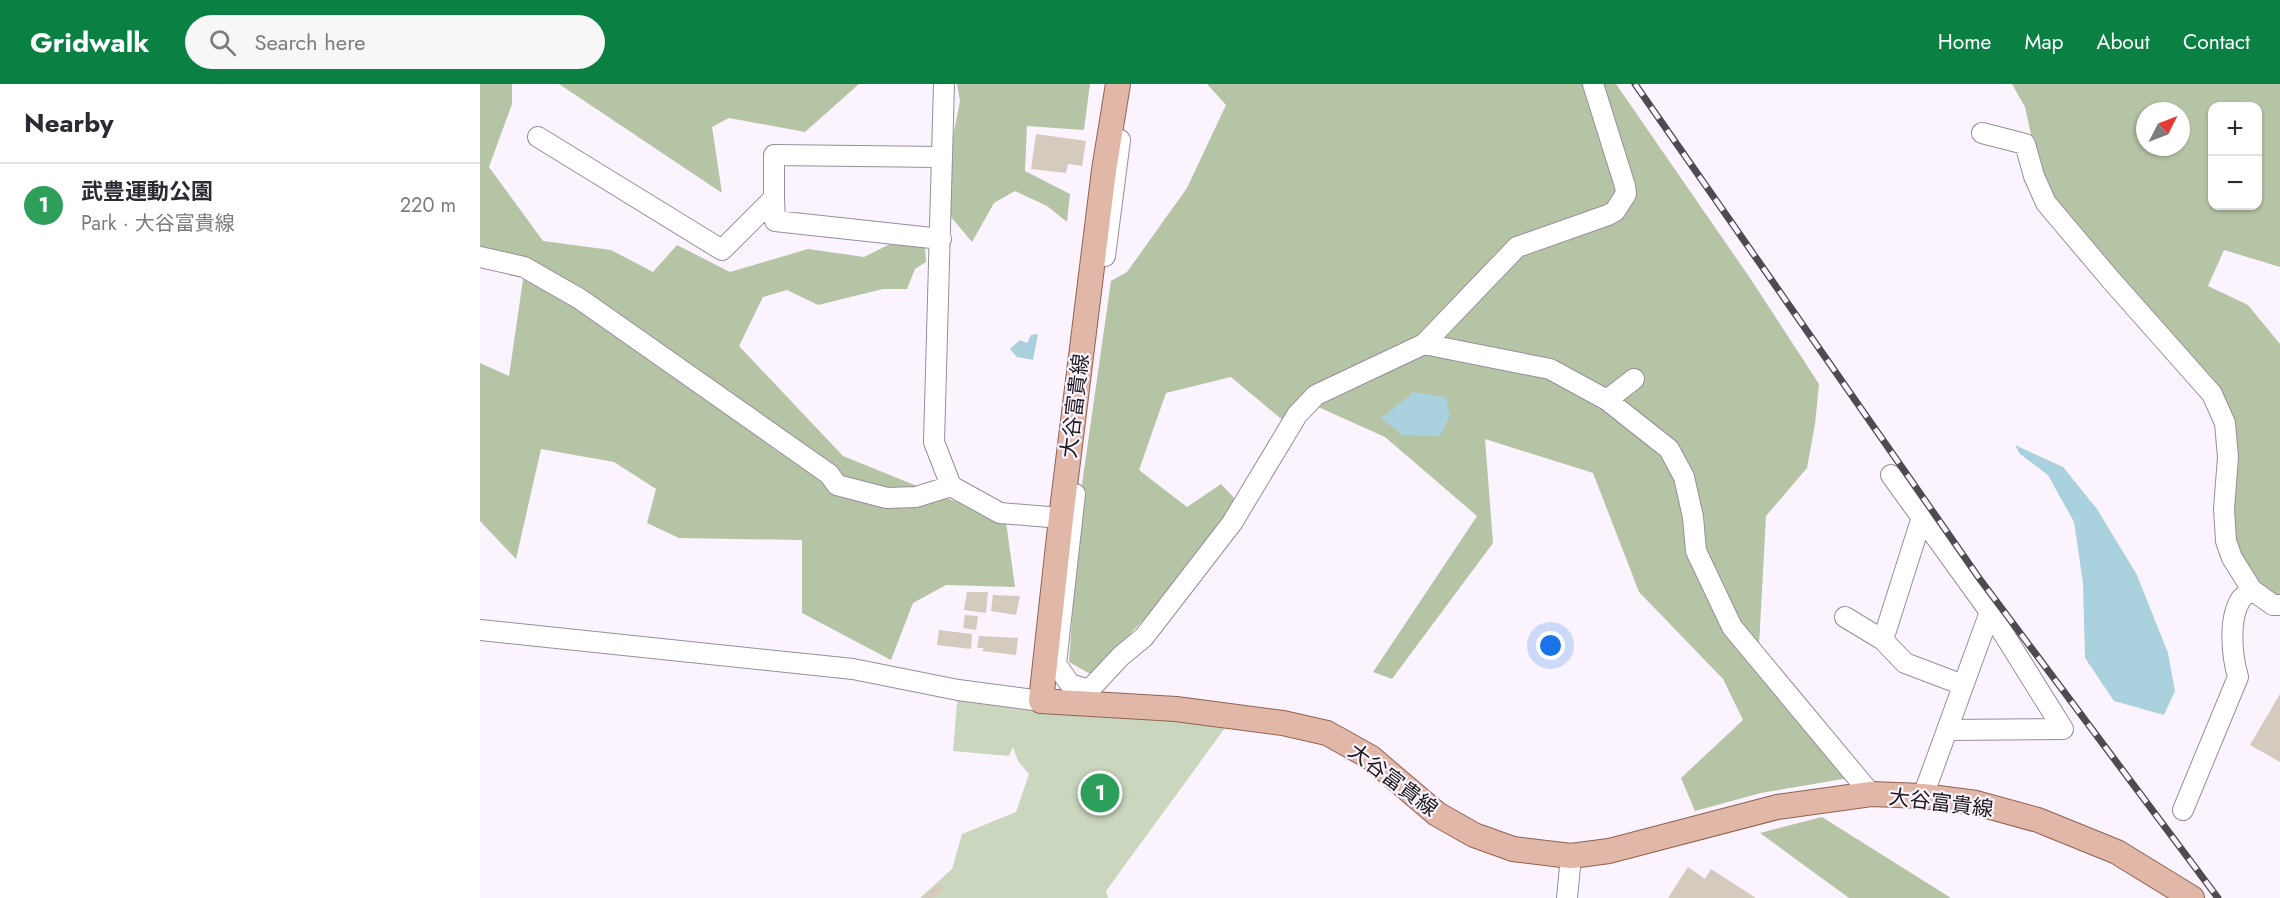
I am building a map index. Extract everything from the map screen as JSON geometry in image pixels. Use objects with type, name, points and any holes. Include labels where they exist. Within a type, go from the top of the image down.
[{"type":"main road","name":"大谷富貴線","points":[[1118,84],[1104,170],[1041,701],[1083,696],[1283,723],[1327,733],[1370,758],[1437,814],[1474,835],[1513,849],[1571,856],[1609,851],[1777,807],[1871,794],[1923,796],[1976,803],[2038,820],[2117,852],[2192,898]]},
{"type":"street","points":[[944,84],[934,442],[951,486],[1000,513],[1061,518]]},
{"type":"street","points":[[1130,84],[1123,114],[1076,483],[1070,558],[1056,664],[1070,684],[1083,696],[1120,656],[1144,637],[1232,524],[1297,415],[1316,395],[1424,345],[1516,247],[1615,212],[1626,194],[1625,186],[1593,84]]},
{"type":"street","points":[[1982,133],[2025,144],[2034,176],[2046,202],[2111,280],[2212,394],[2225,423],[2228,457],[2224,509],[2226,541],[2232,558],[2252,590],[2273,605],[2280,605]]},
{"type":"street","points":[[538,137],[722,250],[774,198]]},
{"type":"street","points":[[941,157],[774,155],[775,220],[941,239]]},
{"type":"street","points":[[480,257],[524,267],[580,299],[829,474],[837,485],[887,498],[916,497],[951,486]]},
{"type":"street","points":[[1424,345],[1550,369],[1607,400],[1669,449],[1684,477],[1693,517],[1696,551],[1732,627],[1871,794]]},
{"type":"street","points":[[1607,400],[1634,378]]},
{"type":"street","points":[[1891,474],[1990,612],[2063,729],[1947,730]]},
{"type":"street","points":[[1883,640],[1922,517]]},
{"type":"street","points":[[2183,810],[2238,677],[2232,637],[2235,616],[2241,599],[2252,590]]},
{"type":"street","points":[[1923,796],[1990,612]]},
{"type":"street","points":[[1845,616],[1883,640],[1905,663],[1964,685]]},
{"type":"street","points":[[480,630],[853,669],[958,690],[1041,701]]},
{"type":"street","points":[[1566,898],[1571,856]]},
{"type":"green space","points":[[480,84],[512,84],[512,104],[489,167],[543,241],[611,250],[653,272],[677,245],[730,272],[808,249],[864,257],[892,243],[925,245],[926,262],[915,269],[907,289],[883,289],[818,305],[787,290],[763,297],[739,346],[843,456],[1006,522],[1015,587],[946,585],[913,603],[891,660],[802,613],[802,540],[679,538],[647,523],[656,489],[614,462],[541,449],[516,559],[480,521],[480,363],[509,376],[526,259],[480,248]]},
{"type":"green space","points":[[559,84],[859,84],[805,132],[729,118],[712,127],[722,193]]},
{"type":"green space","points":[[957,84],[1090,84],[1084,130],[1027,126],[1025,171],[1070,194],[1067,222],[1047,206],[1015,191],[994,203],[972,242],[951,217],[949,156],[960,101]]},
{"type":"green space","points":[[1207,84],[1616,84],[1750,278],[1819,384],[1807,468],[1766,516],[1758,664],[1849,778],[1761,793],[1695,811],[1681,778],[1743,720],[1723,679],[1639,592],[1593,473],[1485,439],[1493,543],[1392,679],[1373,672],[1477,516],[1385,437],[1316,406],[1285,422],[1231,377],[1166,393],[1139,470],[1187,507],[1221,484],[1239,503],[1158,604],[1092,675],[1069,662],[1081,491],[1111,281],[1127,272],[1187,188],[1226,105]]},
{"type":"green space","points":[[2012,84],[2280,84],[2280,267],[2224,250],[2208,286],[2248,305],[2280,344],[2280,596],[2276,596],[2257,584],[2234,541],[2233,420],[2120,276],[2052,197],[2033,144],[2025,107]]},
{"type":"green space","points":[[958,690],[1233,717],[1106,891],[1108,898],[920,898],[952,869],[962,834],[1016,812],[1029,774],[1018,761],[1013,747],[1009,756],[953,751]]},
{"type":"green space","points":[[1822,817],[1951,898],[1849,898],[1760,833]]},
{"type":"water","points":[[1038,334],[1033,360],[1017,357],[1010,349],[1020,340],[1027,343],[1031,335]]},
{"type":"water","points":[[1414,392],[1446,397],[1450,416],[1440,436],[1403,435],[1381,418]]},
{"type":"water","points":[[2015,445],[2063,467],[2097,509],[2137,575],[2168,653],[2175,691],[2164,715],[2114,701],[2085,658],[2083,583],[2074,522],[2048,475],[2020,454]]},
{"type":"building","points":[[1036,134],[1086,141],[1082,166],[1068,164],[1066,173],[1031,169]]},
{"type":"building","points":[[967,592],[988,592],[986,613],[964,610]]},
{"type":"building","points":[[993,595],[1020,596],[1016,615],[991,611]]},
{"type":"building","points":[[965,615],[978,616],[976,630],[963,628]]},
{"type":"building","points":[[939,630],[972,634],[971,649],[937,645]]},
{"type":"building","points":[[979,636],[1018,638],[1016,655],[982,651],[984,648],[977,648]]},
{"type":"building","points":[[2280,694],[2280,762],[2250,745]]},
{"type":"building","points":[[1688,867],[1705,879],[1711,869],[1756,898],[1668,898]]},
{"type":"building","points":[[940,883],[945,887],[933,898],[922,898]]},
{"type":"railway","points":[[1635,84],[1979,578],[2218,898]]},
{"type":"place","name":"武豊運動公園","points":[[1100,793]]}]
